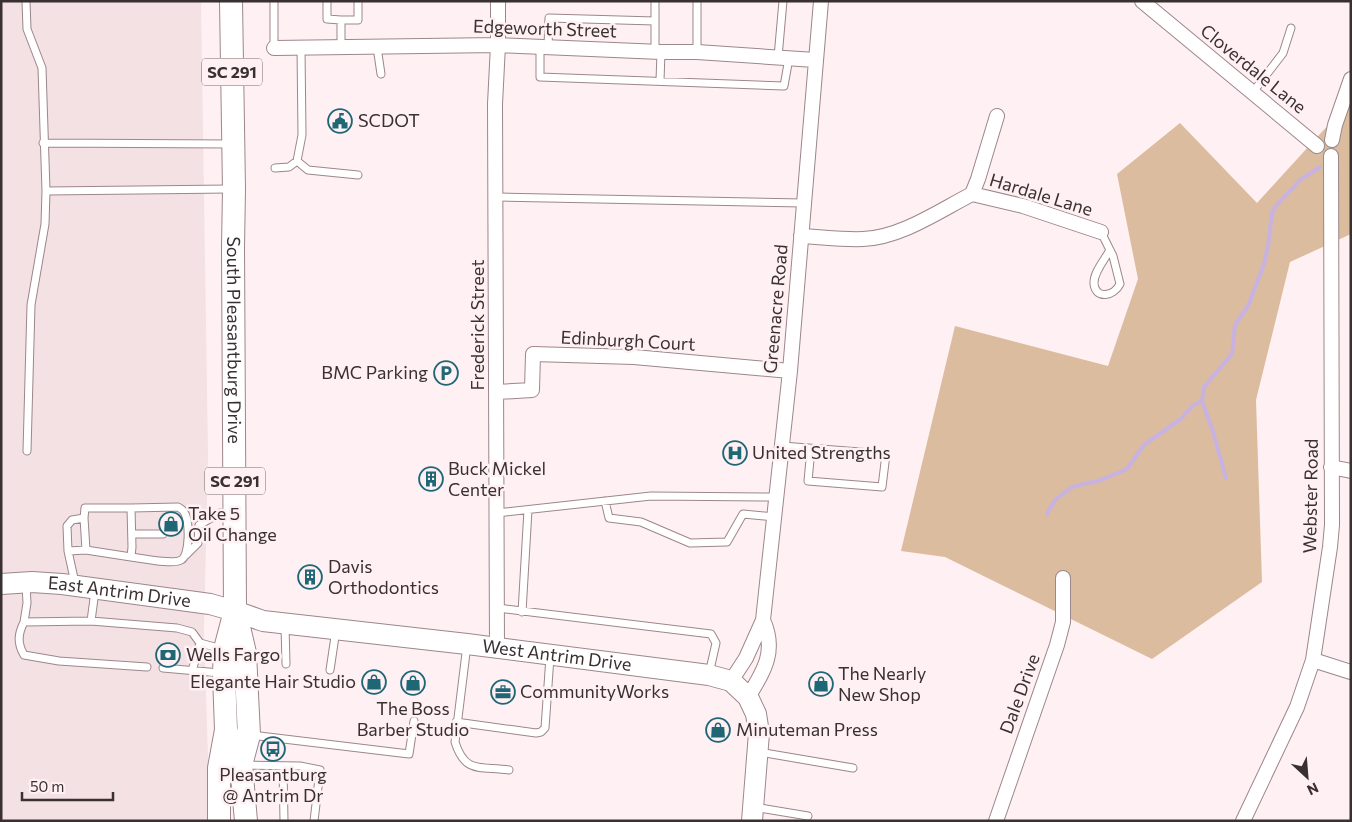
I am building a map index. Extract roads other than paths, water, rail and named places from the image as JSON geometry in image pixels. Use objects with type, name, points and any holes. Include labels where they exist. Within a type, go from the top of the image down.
[{"type":"main road","name":"South Pleasantburg Drive","points":[[231,1],[234,144],[235,611],[225,649],[224,674],[226,730],[241,765]]},
{"type":"main road","name":"SC 291","points":[[235,611],[245,653],[248,735],[241,765],[246,821]]},
{"type":"main road","points":[[219,821],[219,768],[226,730]]},
{"type":"street","name":"Frederick Street","points":[[497,648],[495,104],[498,1]]},
{"type":"street","name":"Greenacre Road","points":[[731,681],[746,658],[764,620],[790,371],[821,1]]},
{"type":"street","name":"Cloverdale Lane","points":[[1142,1],[1317,146]]},
{"type":"street","name":"Edgeworth Street","points":[[274,48],[498,45],[697,52],[815,60]]},
{"type":"street","points":[[1332,140],[1335,125],[1351,79]]},
{"type":"street","points":[[972,194],[998,116]]},
{"type":"street","points":[[1323,139],[1332,140],[1336,145],[1336,149],[1331,156],[1323,157],[1317,146],[1323,139]]},
{"type":"street","name":"Webster Road","points":[[1243,821],[1297,707],[1313,660],[1330,548],[1332,525],[1331,156]]},
{"type":"street","name":"Hardale Lane","points":[[802,236],[864,239],[884,235],[907,228],[972,194],[1022,206],[1101,232]]},
{"type":"street","name":"Edinburgh Court","points":[[497,392],[532,390],[533,354],[634,357],[790,371]]},
{"type":"street","points":[[1331,467],[1351,472]]},
{"type":"street","name":"Dale Drive","points":[[996,821],[1058,645],[1064,622],[1063,578]]},
{"type":"street","name":"East Antrim Drive","points":[[1,584],[25,582],[96,588],[210,604],[235,611]]},
{"type":"street","name":"West Antrim Drive","points":[[235,611],[263,621],[284,624],[467,644],[709,675],[731,681],[748,697],[759,725],[759,752],[753,814]]},
{"type":"street","name":"Greenacre Road","points":[[748,697],[765,668],[768,657],[769,634],[764,620]]},
{"type":"street","points":[[1313,660],[1351,672]]},
{"type":"lane","points":[[26,1],[27,29],[42,68],[46,191],[45,224],[31,306],[28,451]]},
{"type":"lane","points":[[274,1],[274,48]]},
{"type":"lane","points":[[326,1],[327,19],[342,20],[358,20],[358,1]]},
{"type":"lane","points":[[655,1],[660,81]]},
{"type":"lane","points":[[697,1],[697,52]]},
{"type":"lane","points":[[655,21],[549,18],[540,77],[784,86],[783,1]]},
{"type":"lane","points":[[342,20],[342,47]]},
{"type":"lane","points":[[1253,92],[1283,53],[1291,28]]},
{"type":"lane","points":[[377,47],[381,74]]},
{"type":"lane","points":[[276,168],[288,167],[297,161],[302,135],[301,48]]},
{"type":"lane","points":[[43,143],[234,144]]},
{"type":"lane","points":[[297,161],[308,170],[358,175]]},
{"type":"lane","points":[[46,191],[234,188]]},
{"type":"lane","points":[[496,197],[803,203]]},
{"type":"lane","points":[[1101,232],[1110,250],[1120,284],[1117,290],[1111,294],[1104,295],[1098,292],[1094,284],[1096,275],[1110,250]]},
{"type":"lane","points":[[782,446],[811,448],[886,454],[882,487],[808,481],[811,448]]},
{"type":"lane","points":[[497,513],[651,496],[776,497]]},
{"type":"lane","points":[[605,501],[609,518],[641,522],[690,543],[728,542],[743,514],[774,517]]},
{"type":"lane","points":[[86,550],[85,508],[178,507],[184,512],[188,523],[186,555]]},
{"type":"lane","points":[[131,508],[131,557]]},
{"type":"lane","points":[[522,612],[528,510]]},
{"type":"lane","points":[[68,550],[86,550],[176,562],[182,560],[198,543],[199,525],[220,513],[235,513]]},
{"type":"lane","points":[[75,586],[68,550],[67,526],[72,520],[84,518]]},
{"type":"lane","points":[[132,534],[163,534]]},
{"type":"lane","points":[[178,534],[188,534]]},
{"type":"lane","points":[[25,582],[28,603],[24,622],[18,633],[20,648],[24,655],[59,661],[147,667]]},
{"type":"lane","points":[[91,621],[96,588]]},
{"type":"lane","points":[[497,608],[710,634],[716,643],[709,675]]},
{"type":"lane","points":[[24,622],[91,621],[177,628],[192,632],[200,643],[225,649]]},
{"type":"lane","points":[[284,624],[286,664]]},
{"type":"lane","points":[[330,670],[336,630]]},
{"type":"lane","points":[[192,671],[200,643]]},
{"type":"lane","points":[[467,644],[454,742],[458,754],[471,767],[508,770]]},
{"type":"lane","points":[[456,722],[536,733],[542,732],[545,728],[550,655]]},
{"type":"lane","points":[[163,668],[224,674]]},
{"type":"lane","points":[[248,735],[409,754],[414,721]]},
{"type":"lane","points":[[759,752],[853,768]]},
{"type":"lane","points":[[241,765],[300,766],[320,770],[314,821]]},
{"type":"lane","points":[[283,767],[284,821]]},
{"type":"lane","points":[[753,814],[808,816]]},
{"type":"waterway","points":[[1226,478],[1202,401],[1204,387],[1232,354],[1235,325],[1248,306],[1264,264],[1272,213],[1275,207],[1301,179],[1320,167]]},
{"type":"waterway","points":[[1047,514],[1055,500],[1072,487],[1101,480],[1127,469],[1144,445],[1182,418],[1193,405],[1202,401]]},
{"type":"place","name":"SCDOT","points":[[340,121]]},
{"type":"place","name":"BMC Parking","points":[[446,373]]},
{"type":"place","name":"United Strengths","points":[[735,453]]},
{"type":"place","name":"Buck Mickel Center","points":[[431,479]]},
{"type":"place","name":"Take 5 Oil Change","points":[[171,524]]},
{"type":"place","name":"Davis Orthodontics","points":[[310,577]]},
{"type":"place","name":"Wells Fargo","points":[[168,655]]},
{"type":"place","name":"Elegante Hair Studio","points":[[374,682]]},
{"type":"place","name":"The Boss Barber Studio","points":[[413,683]]},
{"type":"place","name":"The Nearly New Shop","points":[[821,684]]},
{"type":"place","name":"CommunityWorks","points":[[503,692]]},
{"type":"place","name":"Minuteman Press","points":[[718,730]]},
{"type":"place","name":"Pleasantburg @ Antrim Dr","points":[[273,749]]}]
